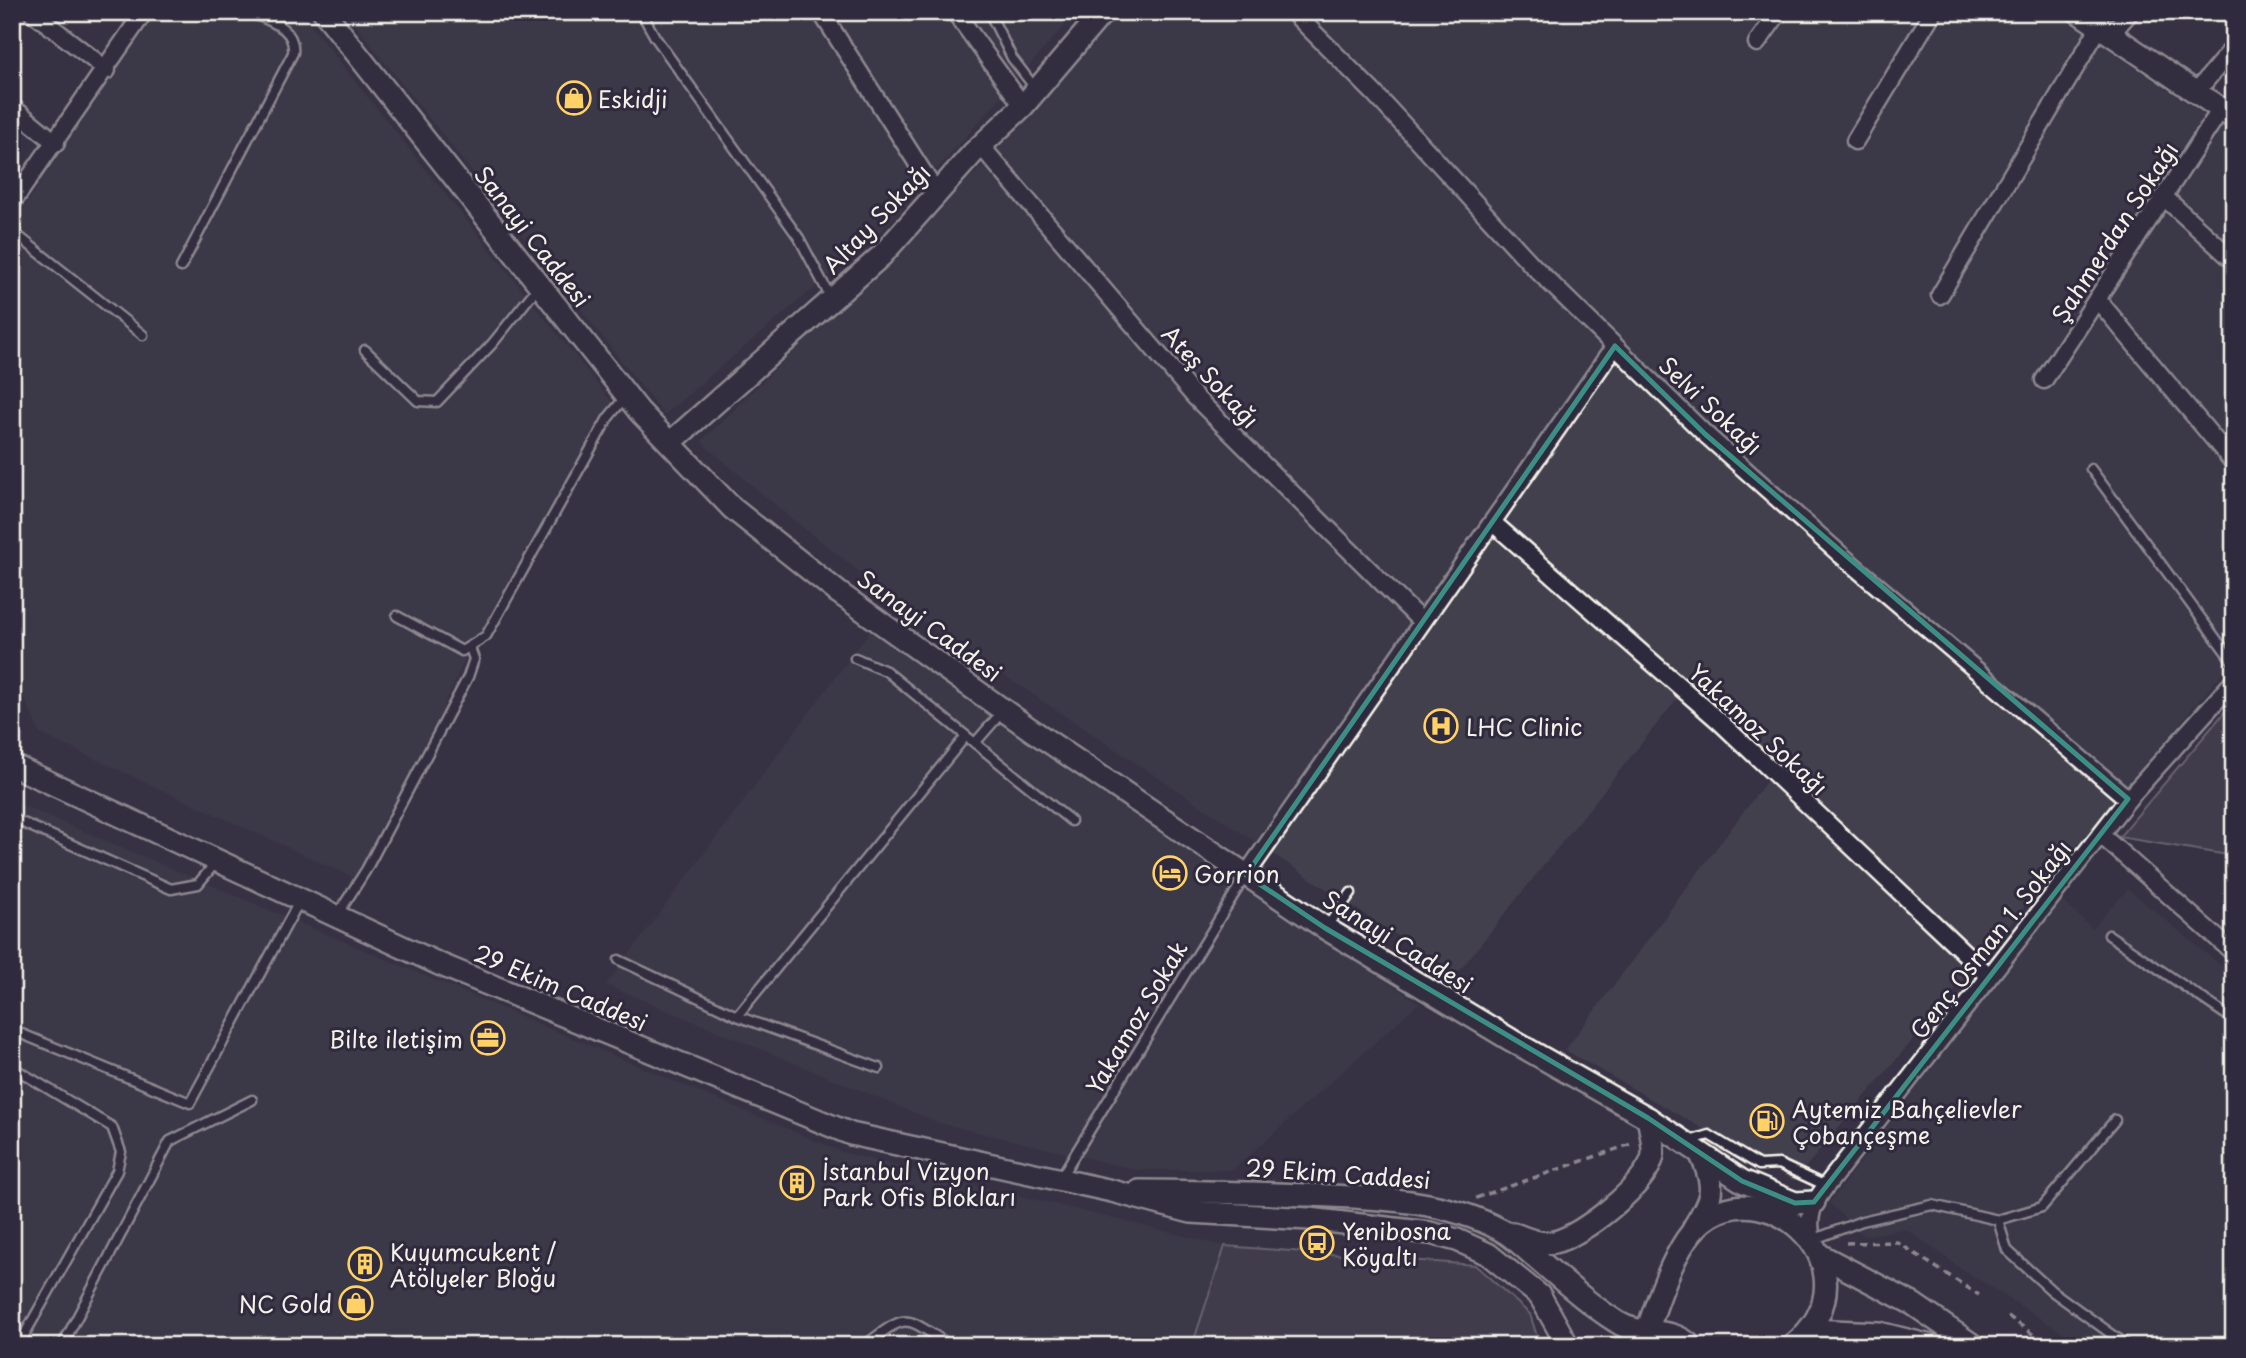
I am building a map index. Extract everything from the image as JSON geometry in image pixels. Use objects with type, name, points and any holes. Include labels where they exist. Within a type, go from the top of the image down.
[{"type":"main road","name":"Sanayi Caddesi","points":[[324,12],[627,396],[732,508],[839,593],[1003,710],[1325,928],[1511,1040],[1648,1118],[1742,1181],[1795,1203],[1820,1194]]},
{"type":"main road","name":"Altay Sokağı","points":[[670,443],[881,256],[981,146],[1030,98],[1103,12]]},
{"type":"main road","points":[[2078,12],[2227,113]]},
{"type":"main road","name":"29 Ekim Caddesi","points":[[12,765],[452,970],[851,1134],[1112,1191],[1191,1212],[1309,1219],[1430,1233],[1457,1240],[1488,1254],[1540,1296],[1568,1346]]},
{"type":"main road","points":[[1503,1230],[1551,1243],[1575,1236],[1605,1213],[1642,1175],[1653,1155],[1648,1118]]},
{"type":"main road","points":[[1644,1339],[1686,1240],[1711,1196],[1712,1179],[1693,1147]]},
{"type":"main road","name":"29 Ekim Caddesi","points":[[1112,1191],[1208,1191],[1351,1197],[1405,1201],[1456,1211],[1503,1230],[1588,1302],[1644,1339],[1664,1332],[1682,1337],[1691,1346]]},
{"type":"main road","points":[[1686,1240],[1703,1222],[1724,1211],[1761,1207],[1797,1225],[1820,1244],[1974,1346]]},
{"type":"main road","points":[[1791,1346],[1808,1330],[1819,1312],[1824,1293],[1820,1244]]},
{"type":"main road","points":[[1808,1330],[1879,1333],[1931,1346]]},
{"type":"street","points":[[32,12],[107,70]]},
{"type":"street","points":[[12,203],[107,70],[144,12]]},
{"type":"street","points":[[821,12],[937,194]]},
{"type":"street","points":[[955,12],[1030,98]]},
{"type":"street","name":"Selvi Sokağı","points":[[1293,12],[1374,93],[1533,266],[1705,434],[1831,546],[2127,799]]},
{"type":"street","points":[[1757,43],[1779,12]]},
{"type":"street","points":[[1855,141],[1933,12]]},
{"type":"street","points":[[1940,295],[2105,30],[2130,12]]},
{"type":"street","points":[[2196,92],[2234,47]]},
{"type":"street","points":[[12,107],[56,143]]},
{"type":"street","name":"Şahmerdan Sokağı","points":[[2044,380],[2164,197],[2227,113]]},
{"type":"street","name":"Ateş Sokağı","points":[[981,146],[1195,397],[1422,622]]},
{"type":"street","points":[[2164,197],[2234,261]]},
{"type":"street","points":[[2097,299],[2234,463]]},
{"type":"street","points":[[1246,875],[1615,346]]},
{"type":"street","name":"Yakamoz Sokağı","points":[[1492,522],[1718,720],[1989,976]]},
{"type":"street","name":"Genç Osman 1. Sokağı","points":[[1820,1194],[2127,799],[2234,681]]},
{"type":"street","points":[[2101,835],[2234,953]]},
{"type":"street","points":[[1820,1194],[1808,1223],[1820,1244]]},
{"type":"lane","points":[[181,267],[293,53],[293,40],[285,29],[249,12]]},
{"type":"lane","points":[[641,12],[655,37],[799,237],[832,300]]},
{"type":"lane","points":[[989,12],[1030,98]]},
{"type":"lane","points":[[12,231],[143,335]]},
{"type":"lane","points":[[365,350],[418,401],[437,402],[492,344],[538,286]]},
{"type":"lane","points":[[397,615],[462,651],[470,648],[494,628],[608,418],[627,396]]},
{"type":"lane","points":[[2091,469],[2234,663]]},
{"type":"lane","points":[[336,917],[366,870],[468,677],[474,659],[470,648]]},
{"type":"lane","points":[[855,658],[886,671],[1071,821]]},
{"type":"lane","points":[[975,743],[1003,710]]},
{"type":"lane","points":[[737,1016],[966,736]]},
{"type":"lane","points":[[12,818],[172,889],[198,884],[217,861]]},
{"type":"lane","name":"Yakamoz Sokak","points":[[1060,1180],[1246,875]]},
{"type":"lane","points":[[1325,928],[1351,893]]},
{"type":"lane","points":[[12,1030],[190,1103],[300,900]]},
{"type":"lane","points":[[2109,935],[2234,1020]]},
{"type":"lane","points":[[620,960],[737,1016],[879,1068]]},
{"type":"lane","points":[[12,1067],[112,1128],[121,1152],[117,1171],[18,1346]]},
{"type":"lane","points":[[62,1346],[170,1141],[252,1100]]},
{"type":"lane","points":[[1820,1244],[1862,1221],[1931,1205],[1998,1220],[2042,1207],[2115,1120]]},
{"type":"lane","points":[[1693,1147],[1709,1135],[1759,1165],[1779,1164],[1820,1194]]},
{"type":"lane","points":[[1998,1220],[2007,1250],[2052,1292],[2128,1346]]},
{"type":"lane","points":[[863,1346],[897,1321],[904,1320],[914,1323],[951,1346]]},
{"type":"path","points":[[1456,1211],[1479,1196],[1635,1143]]},
{"type":"path","points":[[1820,1244],[1897,1242],[1979,1295]]},
{"type":"path","points":[[2008,1316],[2049,1346]]},
{"type":"highlighted area","points":[[1615,346],[1705,434],[2128,799],[1814,1202],[1795,1203],[1742,1181],[1648,1118],[1325,928],[1246,875]]},
{"type":"shaded area","points":[[151,12],[300,12],[616,407],[492,637],[470,649],[363,882],[40,734],[18,684],[12,680],[12,226]]},
{"type":"shaded area","points":[[345,12],[1077,12],[883,230],[664,415]]},
{"type":"shaded area","points":[[1114,12],[2054,12],[2234,135],[2234,659],[1794,1181],[1565,1050],[1768,779],[1677,699],[1456,975],[929,626],[788,516],[701,442],[982,166]]},
{"type":"shaded area","points":[[872,628],[1243,885],[1419,1003],[1233,1170],[1137,1170],[938,1123],[606,985]]},
{"type":"shaded area","points":[[2234,701],[2234,856],[2119,837]]},
{"type":"shaded area","points":[[12,801],[842,1152],[1225,1246],[1192,1346],[12,1346]]},
{"type":"shaded area","points":[[2128,889],[2234,976],[2234,1346],[2084,1346],[1963,1270],[1906,1229],[1864,1236],[1829,1203],[2060,899],[2092,928]]},
{"type":"shaded area","points":[[1225,1246],[1475,1265],[1530,1314],[1540,1346],[1192,1346]]},
{"type":"place","name":"Eskidji","points":[[574,98]]},
{"type":"place","name":"LHC Clinic","points":[[1441,726]]},
{"type":"place","name":"Gorrion","points":[[1170,873]]},
{"type":"place","name":"Bilte iletişim","points":[[488,1038]]},
{"type":"place","name":"Aytemiz Bahçelievler Çobançeşme","points":[[1767,1121]]},
{"type":"place","name":"İstanbul Vizyon Park Ofis Blokları","points":[[797,1183]]},
{"type":"place","name":"Yenibosna Köyaltı","points":[[1317,1243]]},
{"type":"place","name":"Kuyumcukent / Atölyeler Bloğu","points":[[365,1264]]},
{"type":"place","name":"NC Gold","points":[[356,1303]]}]
